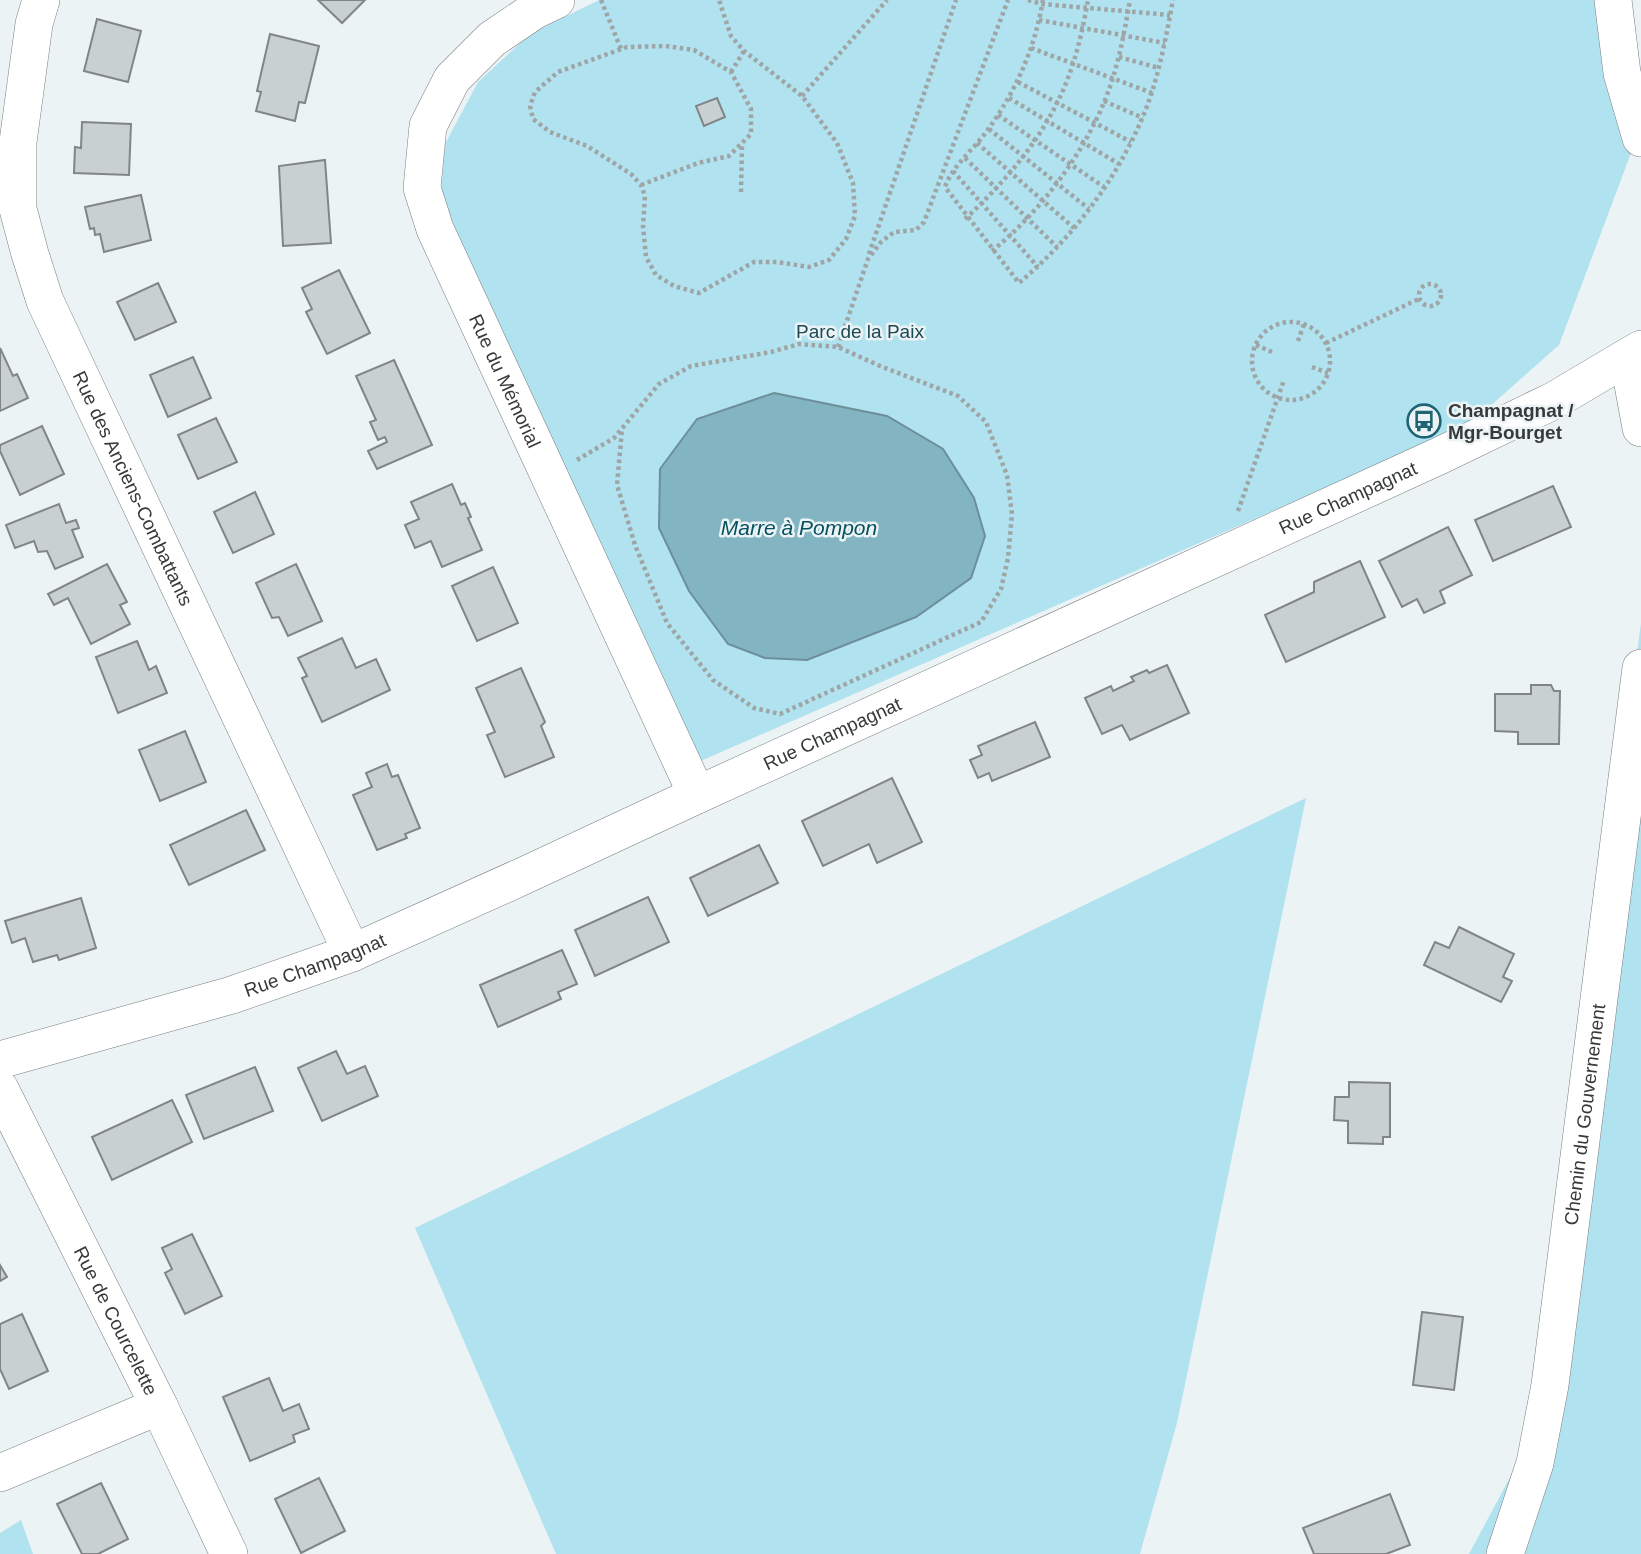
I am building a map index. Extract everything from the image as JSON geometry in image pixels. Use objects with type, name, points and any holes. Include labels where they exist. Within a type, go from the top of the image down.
[{"type":"street","name":"Rue des Anciens-Combattants","points":[[41,0],[34,24],[18,142],[18,209],[45,301],[352,953]]},
{"type":"street","name":"Rue du Mémorial","points":[[556,0],[492,39],[452,79],[428,126],[422,188],[435,229],[697,795]]},
{"type":"street","points":[[1613,0],[1622,72],[1641,138]]},
{"type":"street","name":"Rue Champagnat","points":[[0,1060],[232,995],[352,953],[1440,456],[1555,400],[1635,353]]},
{"type":"street","points":[[1635,353],[1641,428]]},
{"type":"street","name":"Chemin du Gouvernement","points":[[1505,1554],[1535,1463],[1550,1385],[1641,668]]},
{"type":"street","name":"Rue de Courcelette","points":[[0,1088],[159,1406],[229,1554]]},
{"type":"street","points":[[0,1473],[159,1406]]},
{"type":"path","points":[[601,0],[621,49]]},
{"type":"path","points":[[641,185],[698,163],[729,156],[751,134],[751,109],[731,72],[694,50],[665,46],[627,47],[558,72],[536,92],[530,106],[533,118],[550,132],[586,146],[631,174],[641,185],[645,196],[643,226],[646,257],[656,275],[674,286],[699,293],[754,262],[776,261],[809,267],[829,260],[846,239],[855,216],[853,183],[837,143],[802,96],[744,51],[731,36],[719,0]]},
{"type":"path","points":[[802,96],[887,0]]},
{"type":"path","points":[[838,347],[956,0]]},
{"type":"path","points":[[868,259],[881,242],[894,232],[916,230],[924,222],[1008,0]]},
{"type":"path","points":[[1028,0],[1170,15]]},
{"type":"path","points":[[966,218],[983,204],[1011,172],[1048,121],[1073,64],[1088,0]]},
{"type":"path","points":[[993,251],[1042,200],[1070,163],[1094,123],[1119,57],[1130,0]]},
{"type":"path","points":[[1042,2],[1031,48],[1018,82],[999,115],[953,171],[945,187],[966,218],[1019,283],[1038,267],[1074,228],[1104,187],[1131,142],[1152,93],[1173,0]]},
{"type":"path","points":[[1039,20],[1165,43]]},
{"type":"path","points":[[1031,48],[1152,93]]},
{"type":"path","points":[[731,72],[744,51]]},
{"type":"path","points":[[1119,57],[1159,68]]},
{"type":"path","points":[[1018,82],[1131,142]]},
{"type":"path","points":[[1009,98],[1119,164]]},
{"type":"path","points":[[1104,101],[1143,118]]},
{"type":"path","points":[[999,115],[1104,187]]},
{"type":"path","points":[[989,129],[1089,209]]},
{"type":"path","points":[[741,192],[742,143]]},
{"type":"path","points":[[978,143],[1074,228]]},
{"type":"path","points":[[965,158],[1057,247]]},
{"type":"path","points":[[953,171],[1038,267]]},
{"type":"path","points":[[1427,283],[1439,288],[1441,295],[1438,302],[1432,306],[1424,305],[1419,299],[1418,293],[1427,283]]},
{"type":"path","points":[[1326,343],[1419,299]]},
{"type":"path","points":[[1290,322],[1304,324],[1317,332],[1326,343],[1330,356],[1328,373],[1315,393],[1289,400],[1265,390],[1257,380],[1253,369],[1256,345],[1264,333],[1276,325],[1290,322]]},
{"type":"path","points":[[1298,341],[1304,324]]},
{"type":"path","points":[[550,477],[614,439],[622,429],[659,384],[691,366],[771,352],[799,344],[838,347],[958,396],[986,422],[1007,475],[1012,514],[1008,558],[1001,589],[981,622],[780,714],[754,708],[713,680],[667,623],[635,545],[617,485],[622,429]]},
{"type":"path","points":[[1256,345],[1272,352]]},
{"type":"path","points":[[1312,367],[1328,373]]},
{"type":"path","points":[[1223,554],[1284,380]]},
{"type":"green space","name":"Parc de la Paix","points":[[599,0],[1624,0],[1637,137],[1559,345],[1469,425],[687,767],[441,195],[445,144],[478,82],[530,34]]},
{"type":"green space","points":[[1641,623],[1641,1554],[1469,1554],[1537,1427]]},
{"type":"green space","points":[[1306,798],[1177,1423],[1140,1554],[556,1554],[415,1228]]},
{"type":"green space","points":[[21,1520],[33,1554],[0,1554],[0,1533]]},
{"type":"water","name":"Marre à Pompon","points":[[774,393],[887,416],[943,449],[974,498],[985,536],[971,578],[916,617],[807,660],[765,658],[728,644],[689,591],[659,528],[660,469],[697,419]]},
{"type":"building","points":[[318,0],[365,0],[342,23]]},
{"type":"building","points":[[97,19],[141,31],[128,82],[84,71]]},
{"type":"building","points":[[270,34],[319,46],[305,103],[299,102],[295,121],[256,111],[261,92],[257,91]]},
{"type":"building","points":[[717,98],[725,117],[704,126],[696,106]]},
{"type":"building","points":[[82,122],[131,124],[129,175],[74,173],[75,147],[81,148]]},
{"type":"building","points":[[325,160],[331,243],[283,246],[279,166]]},
{"type":"building","points":[[141,195],[151,240],[104,252],[100,234],[95,235],[94,228],[90,229],[85,207]]},
{"type":"building","points":[[339,270],[370,333],[327,354],[306,312],[312,309],[302,288]]},
{"type":"building","points":[[158,283],[176,322],[135,340],[117,302]]},
{"type":"building","points":[[0,348],[13,376],[17,374],[28,398],[0,411]]},
{"type":"building","points":[[193,357],[211,398],[168,417],[150,375]]},
{"type":"building","points":[[394,360],[432,445],[377,469],[368,451],[387,442],[385,437],[378,440],[370,422],[376,420],[356,376]]},
{"type":"building","points":[[216,418],[237,462],[198,479],[178,435]]},
{"type":"building","points":[[42,426],[64,474],[20,495],[0,451],[0,445]]},
{"type":"building","points":[[452,484],[461,505],[465,503],[471,517],[468,518],[482,550],[442,567],[431,541],[415,548],[405,525],[419,519],[411,502]]},
{"type":"building","points":[[1553,486],[1571,527],[1493,561],[1475,520]]},
{"type":"building","points":[[255,492],[274,534],[233,553],[214,512]]},
{"type":"building","points":[[59,504],[66,523],[76,520],[79,528],[72,530],[83,557],[55,569],[47,551],[38,552],[34,541],[15,548],[6,525]]},
{"type":"building","points":[[1448,527],[1472,575],[1440,591],[1445,603],[1424,613],[1417,599],[1402,607],[1379,561]]},
{"type":"building","points":[[1360,561],[1385,617],[1286,662],[1265,615],[1314,592],[1314,582]]},
{"type":"building","points":[[107,564],[127,602],[120,605],[130,624],[91,644],[68,598],[54,605],[48,594]]},
{"type":"building","points":[[296,564],[322,621],[288,636],[279,617],[272,618],[256,583]]},
{"type":"building","points":[[493,567],[518,623],[477,641],[452,586]]},
{"type":"building","points":[[342,638],[356,668],[376,659],[390,690],[322,722],[302,678],[307,676],[298,658]]},
{"type":"building","points":[[137,641],[149,670],[156,666],[167,693],[118,713],[96,657]]},
{"type":"building","points":[[1167,665],[1189,713],[1130,740],[1122,725],[1102,734],[1085,698],[1111,686],[1113,691],[1134,681],[1131,677]]},
{"type":"building","points":[[521,668],[545,722],[541,726],[554,757],[505,777],[487,735],[495,732],[476,688]]},
{"type":"building","points":[[1531,685],[1551,685],[1554,691],[1560,691],[1559,744],[1518,744],[1518,732],[1495,731],[1495,694],[1531,694]]},
{"type":"building","points":[[1035,722],[1050,757],[992,781],[989,773],[978,778],[970,760],[982,755],[978,746]]},
{"type":"building","points":[[185,731],[206,782],[160,801],[139,750]]},
{"type":"building","points":[[387,764],[392,777],[398,775],[420,828],[405,834],[407,838],[377,850],[353,795],[372,787],[366,773]]},
{"type":"building","points":[[892,778],[922,842],[877,863],[869,844],[823,866],[802,821]]},
{"type":"building","points":[[246,810],[265,850],[189,885],[170,845]]},
{"type":"building","points":[[759,845],[778,883],[708,916],[690,878]]},
{"type":"building","points":[[648,897],[669,942],[595,976],[575,930]]},
{"type":"building","points":[[81,898],[96,948],[59,960],[57,955],[33,962],[25,938],[12,943],[5,921]]},
{"type":"building","points":[[1459,927],[1514,954],[1503,977],[1512,981],[1501,1002],[1424,965],[1435,942],[1449,948]]},
{"type":"building","points":[[562,950],[577,984],[558,992],[561,999],[498,1027],[480,985]]},
{"type":"building","points":[[336,1051],[347,1074],[365,1066],[378,1096],[322,1121],[298,1068]]},
{"type":"building","points":[[255,1067],[273,1111],[204,1139],[186,1095]]},
{"type":"building","points":[[1349,1082],[1390,1083],[1390,1137],[1383,1137],[1383,1144],[1348,1143],[1348,1121],[1334,1120],[1335,1097],[1349,1097]]},
{"type":"building","points":[[172,1100],[192,1142],[112,1180],[92,1137]]},
{"type":"building","points":[[192,1234],[222,1296],[185,1314],[165,1273],[172,1269],[162,1248]]},
{"type":"building","points":[[0,1265],[7,1277],[0,1281]]},
{"type":"building","points":[[1422,1312],[1463,1317],[1454,1390],[1413,1385]]},
{"type":"building","points":[[22,1314],[48,1371],[9,1389],[0,1369],[0,1324]]},
{"type":"building","points":[[269,1378],[283,1411],[299,1404],[309,1429],[293,1435],[295,1442],[250,1461],[223,1397]]},
{"type":"building","points":[[319,1478],[345,1531],[301,1553],[275,1499]]},
{"type":"building","points":[[101,1483],[128,1539],[98,1554],[82,1554],[57,1504]]},
{"type":"building","points":[[1390,1494],[1410,1545],[1386,1554],[1314,1554],[1303,1528]]},
{"type":"place","name":"Champagnat / Mgr-Bourget","points":[[1424,421]]}]
